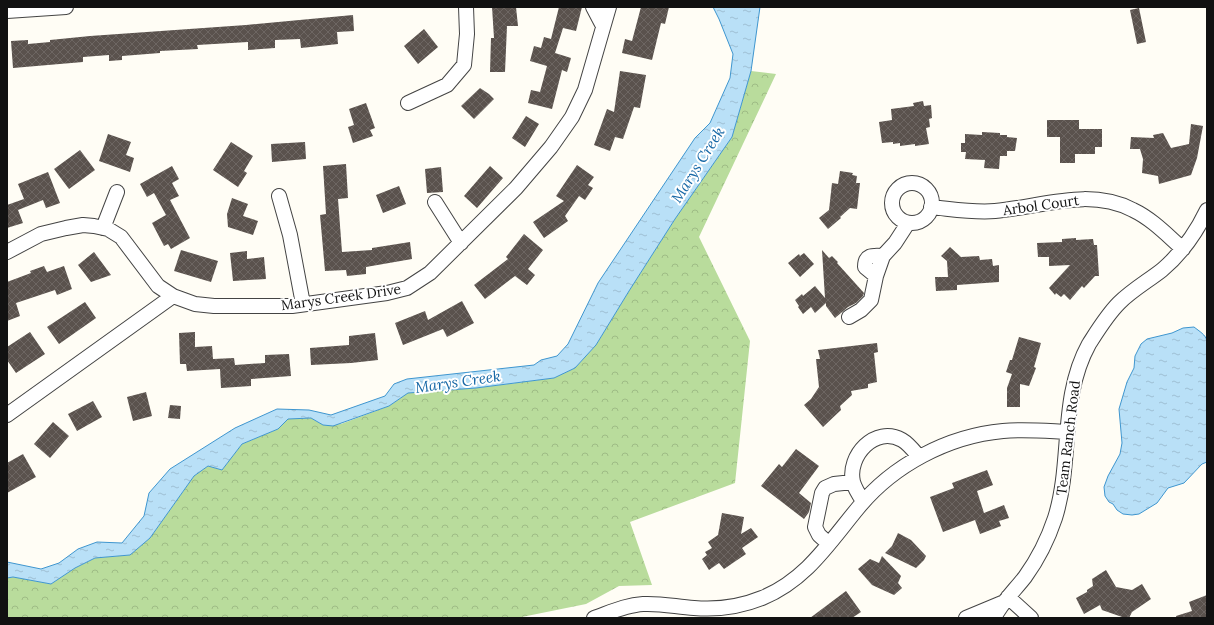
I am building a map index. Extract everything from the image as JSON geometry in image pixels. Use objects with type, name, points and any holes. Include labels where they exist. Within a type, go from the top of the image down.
[{"type":"street","points":[[7,11],[66,7]]},
{"type":"street","points":[[408,104],[446,85],[464,66],[467,34],[466,7]]},
{"type":"street","points":[[594,7],[604,26]]},
{"type":"street","name":"Marys Creek Drive","points":[[103,228],[108,229],[121,238],[158,286],[173,296],[195,304],[214,306],[292,306],[387,293],[407,288],[430,273],[516,188],[551,147],[572,118],[585,90],[609,7]]},
{"type":"street","points":[[913,184],[923,187],[928,192],[931,199],[931,207],[929,213],[923,219],[917,222],[908,223],[897,217],[892,203],[897,190],[902,186],[913,184]]},
{"type":"street","points":[[7,252],[42,234],[83,225],[103,228],[117,192]]},
{"type":"street","points":[[279,196],[290,236],[303,304]]},
{"type":"street","name":"Arbol Court","points":[[931,207],[982,212],[1007,210],[1074,199],[1104,200],[1132,209],[1144,216],[1183,249]]},
{"type":"street","points":[[435,202],[461,243]]},
{"type":"street","name":"Team Ranch Road","points":[[994,618],[1005,600],[1034,564],[1049,535],[1055,519],[1063,486],[1070,404],[1076,375],[1081,361],[1096,334],[1120,303],[1162,270],[1183,249],[1199,226],[1207,210]]},
{"type":"street","points":[[849,317],[861,310],[871,300],[876,276],[883,256],[895,243],[908,223]]},
{"type":"street","points":[[7,415],[173,296]]},
{"type":"street","points":[[594,618],[620,608],[642,604],[706,609],[734,607],[763,598],[790,582],[813,564],[863,502],[894,474],[919,458],[943,445],[991,432],[1015,430],[1067,432]]},
{"type":"street","points":[[863,502],[853,482],[852,468],[858,453],[865,444],[872,440],[884,437],[897,438],[907,444],[919,458]]},
{"type":"street","points":[[829,544],[819,535],[815,527],[822,493],[825,488],[834,484],[853,482]]},
{"type":"street","points":[[1005,600],[1031,618]]},
{"type":"street","name":"Team Ranch Road","points":[[966,618],[1005,600]]},
{"type":"green space","points":[[751,71],[776,74],[699,237],[750,341],[735,483],[630,522],[652,585],[619,586],[586,604],[517,618],[7,618],[7,578],[13,577],[51,584],[75,568],[95,558],[130,555],[150,538],[194,476],[208,466],[222,470],[242,444],[278,429],[288,419],[311,418],[323,425],[341,424],[389,406],[408,393],[476,388],[554,378],[575,368],[596,345],[675,219],[732,137]]},
{"type":"water","name":"Marys Creek","points":[[713,7],[760,7],[751,71],[732,137],[675,219],[596,345],[575,368],[554,378],[476,388],[408,393],[389,406],[333,426],[323,425],[311,418],[288,419],[278,429],[242,444],[222,470],[208,466],[194,476],[150,538],[130,555],[95,558],[75,568],[51,584],[13,577],[7,578],[7,562],[41,569],[59,563],[78,549],[97,542],[122,543],[144,516],[149,493],[170,469],[235,428],[277,409],[309,410],[331,415],[385,396],[394,384],[407,379],[534,365],[541,360],[557,356],[568,344],[598,283],[695,138],[710,123],[730,78],[733,54]]},
{"type":"water","points":[[1194,327],[1204,335],[1207,341],[1207,462],[1202,464],[1184,483],[1168,488],[1157,503],[1139,514],[1123,514],[1109,502],[1105,496],[1104,487],[1120,454],[1122,443],[1119,409],[1127,382],[1134,368],[1135,356],[1141,344],[1147,339],[1172,333],[1183,328]]},
{"type":"building","points":[[492,7],[516,7],[518,26],[507,26],[505,72],[490,72],[491,38],[494,38]]},
{"type":"building","points":[[559,7],[582,7],[576,31],[563,28],[555,53],[571,58],[567,72],[562,70],[552,109],[528,103],[531,90],[540,92],[547,66],[530,61],[534,46],[541,48],[544,37],[551,39]]},
{"type":"building","points":[[641,7],[669,7],[665,24],[661,23],[652,60],[622,53],[625,39],[632,41]]},
{"type":"building","points":[[1139,8],[1146,42],[1137,44],[1130,10]]},
{"type":"building","points":[[353,15],[354,31],[337,32],[338,44],[301,48],[300,39],[275,40],[275,48],[248,50],[248,42],[197,45],[198,49],[160,51],[160,53],[122,56],[122,60],[109,61],[109,55],[83,57],[83,62],[13,68],[11,41],[28,40],[28,44],[90,36],[246,25]]},
{"type":"building","points":[[424,29],[438,47],[418,64],[404,46]]},
{"type":"building","points":[[620,71],[646,75],[640,108],[634,107],[623,139],[615,137],[610,151],[594,145],[607,109],[614,112]]},
{"type":"building","points":[[480,88],[494,99],[474,119],[461,106]]},
{"type":"building","points":[[923,101],[924,106],[931,105],[932,118],[929,119],[930,127],[926,128],[929,144],[900,146],[900,143],[882,143],[879,122],[892,120],[891,109],[914,106],[913,103]]},
{"type":"building","points":[[366,103],[375,128],[370,130],[373,136],[353,143],[348,127],[354,125],[349,109]]},
{"type":"building","points":[[526,116],[539,124],[525,147],[512,138]]},
{"type":"building","points":[[1047,120],[1079,120],[1079,129],[1102,129],[1102,147],[1095,147],[1095,154],[1075,154],[1075,163],[1060,163],[1060,137],[1047,137]]},
{"type":"building","points":[[1191,124],[1203,126],[1197,158],[1191,175],[1159,184],[1158,176],[1142,173],[1143,159],[1140,149],[1130,149],[1131,137],[1154,138],[1153,135],[1163,133],[1171,148],[1189,144]]},
{"type":"building","points":[[982,132],[1000,133],[1000,135],[1007,135],[1007,137],[1017,138],[1015,151],[1007,151],[1007,156],[1000,156],[999,169],[984,168],[985,160],[965,159],[966,152],[961,152],[961,143],[965,143],[965,134],[982,135]]},
{"type":"building","points":[[108,134],[131,142],[126,155],[134,158],[130,172],[99,161]]},
{"type":"building","points":[[231,142],[253,156],[244,171],[247,173],[238,187],[213,170]]},
{"type":"building","points":[[305,142],[306,159],[272,162],[271,144]]},
{"type":"building","points":[[80,150],[95,170],[69,189],[54,169]]},
{"type":"building","points":[[346,164],[348,198],[338,199],[342,252],[372,250],[372,248],[410,242],[412,259],[366,267],[366,274],[347,276],[346,270],[325,271],[320,215],[326,214],[323,166]]},
{"type":"building","points":[[577,165],[594,177],[588,185],[593,188],[585,200],[579,196],[565,216],[568,221],[544,238],[533,222],[564,201],[556,196]]},
{"type":"building","points":[[172,166],[179,179],[172,183],[179,196],[170,200],[190,238],[171,249],[168,244],[164,246],[152,223],[166,215],[154,193],[147,197],[140,184]]},
{"type":"building","points":[[490,166],[503,178],[477,208],[464,196]]},
{"type":"building","points":[[441,167],[443,192],[427,193],[425,169]]},
{"type":"building","points":[[840,171],[853,173],[852,175],[857,176],[856,183],[860,183],[857,209],[850,208],[828,229],[819,218],[829,210],[832,183],[838,184]]},
{"type":"building","points":[[48,172],[60,203],[46,208],[43,200],[18,210],[23,223],[7,228],[7,205],[24,199],[18,184]]},
{"type":"building","points":[[399,186],[406,204],[383,213],[376,195]]},
{"type":"building","points":[[232,198],[248,204],[243,216],[258,221],[253,235],[228,227],[227,214]]},
{"type":"building","points":[[524,234],[543,250],[528,269],[535,275],[527,285],[515,276],[485,299],[474,285],[508,259],[506,257]]},
{"type":"building","points":[[1076,238],[1076,240],[1093,239],[1094,245],[1097,245],[1099,276],[1095,276],[1084,288],[1082,286],[1070,300],[1064,294],[1061,297],[1056,293],[1055,295],[1049,288],[1070,265],[1049,266],[1049,257],[1038,257],[1037,243],[1062,242],[1062,239]]},
{"type":"building","points":[[950,247],[961,257],[979,256],[980,260],[992,259],[993,266],[999,265],[999,282],[957,285],[957,290],[936,291],[935,277],[948,277],[947,261],[941,256]]},
{"type":"building","points":[[181,250],[218,261],[211,282],[174,271]]},
{"type":"building","points":[[822,250],[829,258],[832,256],[838,262],[837,263],[864,293],[856,303],[848,307],[835,318],[826,306],[826,303],[815,313],[811,307],[803,314],[795,300],[802,294],[803,296],[815,286],[825,298]]},
{"type":"building","points":[[247,251],[247,259],[264,257],[266,279],[233,281],[230,253]]},
{"type":"building","points":[[94,252],[111,275],[91,282],[78,265]]},
{"type":"building","points":[[804,253],[814,264],[800,277],[788,263],[799,254],[800,256]]},
{"type":"building","points":[[44,266],[47,272],[64,266],[72,289],[57,295],[55,290],[16,303],[20,316],[7,321],[7,282],[31,273],[30,271]]},
{"type":"building","points":[[462,301],[474,323],[447,337],[443,329],[403,345],[395,323],[425,311],[428,320]]},
{"type":"building","points":[[85,302],[96,318],[59,344],[47,327]]},
{"type":"building","points":[[30,332],[45,354],[16,373],[7,360],[7,347]]},
{"type":"building","points":[[195,332],[195,347],[212,346],[213,359],[234,358],[235,365],[265,363],[265,355],[289,354],[291,376],[251,379],[251,386],[221,388],[220,369],[187,371],[186,364],[180,364],[179,333]]},
{"type":"building","points":[[375,333],[378,360],[311,365],[310,348],[349,345],[349,336]]},
{"type":"building","points":[[1019,337],[1041,343],[1034,367],[1036,368],[1029,386],[1020,384],[1020,407],[1007,407],[1007,388],[1012,374],[1006,372],[1010,360],[1012,360]]},
{"type":"building","points":[[877,343],[878,352],[874,353],[877,382],[868,384],[868,388],[851,391],[852,395],[840,406],[841,410],[823,427],[804,405],[811,399],[819,387],[816,359],[820,359],[818,350]]},
{"type":"building","points":[[146,392],[152,416],[133,421],[127,397]]},
{"type":"building","points":[[93,401],[102,417],[77,431],[68,414]]},
{"type":"building","points":[[170,405],[181,406],[180,419],[168,418]]},
{"type":"building","points":[[53,422],[69,436],[50,458],[34,444]]},
{"type":"building","points":[[796,449],[819,466],[799,493],[811,503],[809,512],[804,519],[761,486],[779,464],[782,467]]},
{"type":"building","points":[[23,454],[36,477],[7,493],[7,463]]},
{"type":"building","points":[[987,470],[993,485],[977,491],[984,513],[1004,505],[1009,518],[999,521],[1001,526],[980,534],[975,520],[943,532],[930,497],[954,488],[952,483]]},
{"type":"building","points":[[722,513],[744,517],[741,534],[751,528],[758,537],[742,548],[746,554],[727,567],[724,569],[719,563],[709,570],[702,559],[707,555],[705,552],[712,548],[708,542],[718,535]]},
{"type":"building","points":[[898,533],[911,540],[926,556],[916,568],[885,553],[892,546]]},
{"type":"building","points":[[882,556],[901,576],[898,583],[902,588],[894,595],[872,585],[858,569],[870,559],[879,563]]},
{"type":"building","points":[[1106,570],[1116,587],[1132,590],[1142,584],[1151,599],[1132,612],[1129,618],[1102,610],[1100,605],[1084,614],[1076,598],[1087,592],[1087,590],[1093,586],[1092,579]]},
{"type":"building","points":[[846,591],[861,612],[852,618],[810,618]]},
{"type":"building","points":[[1207,595],[1207,618],[1176,618],[1176,616],[1192,611],[1189,602]]}]
